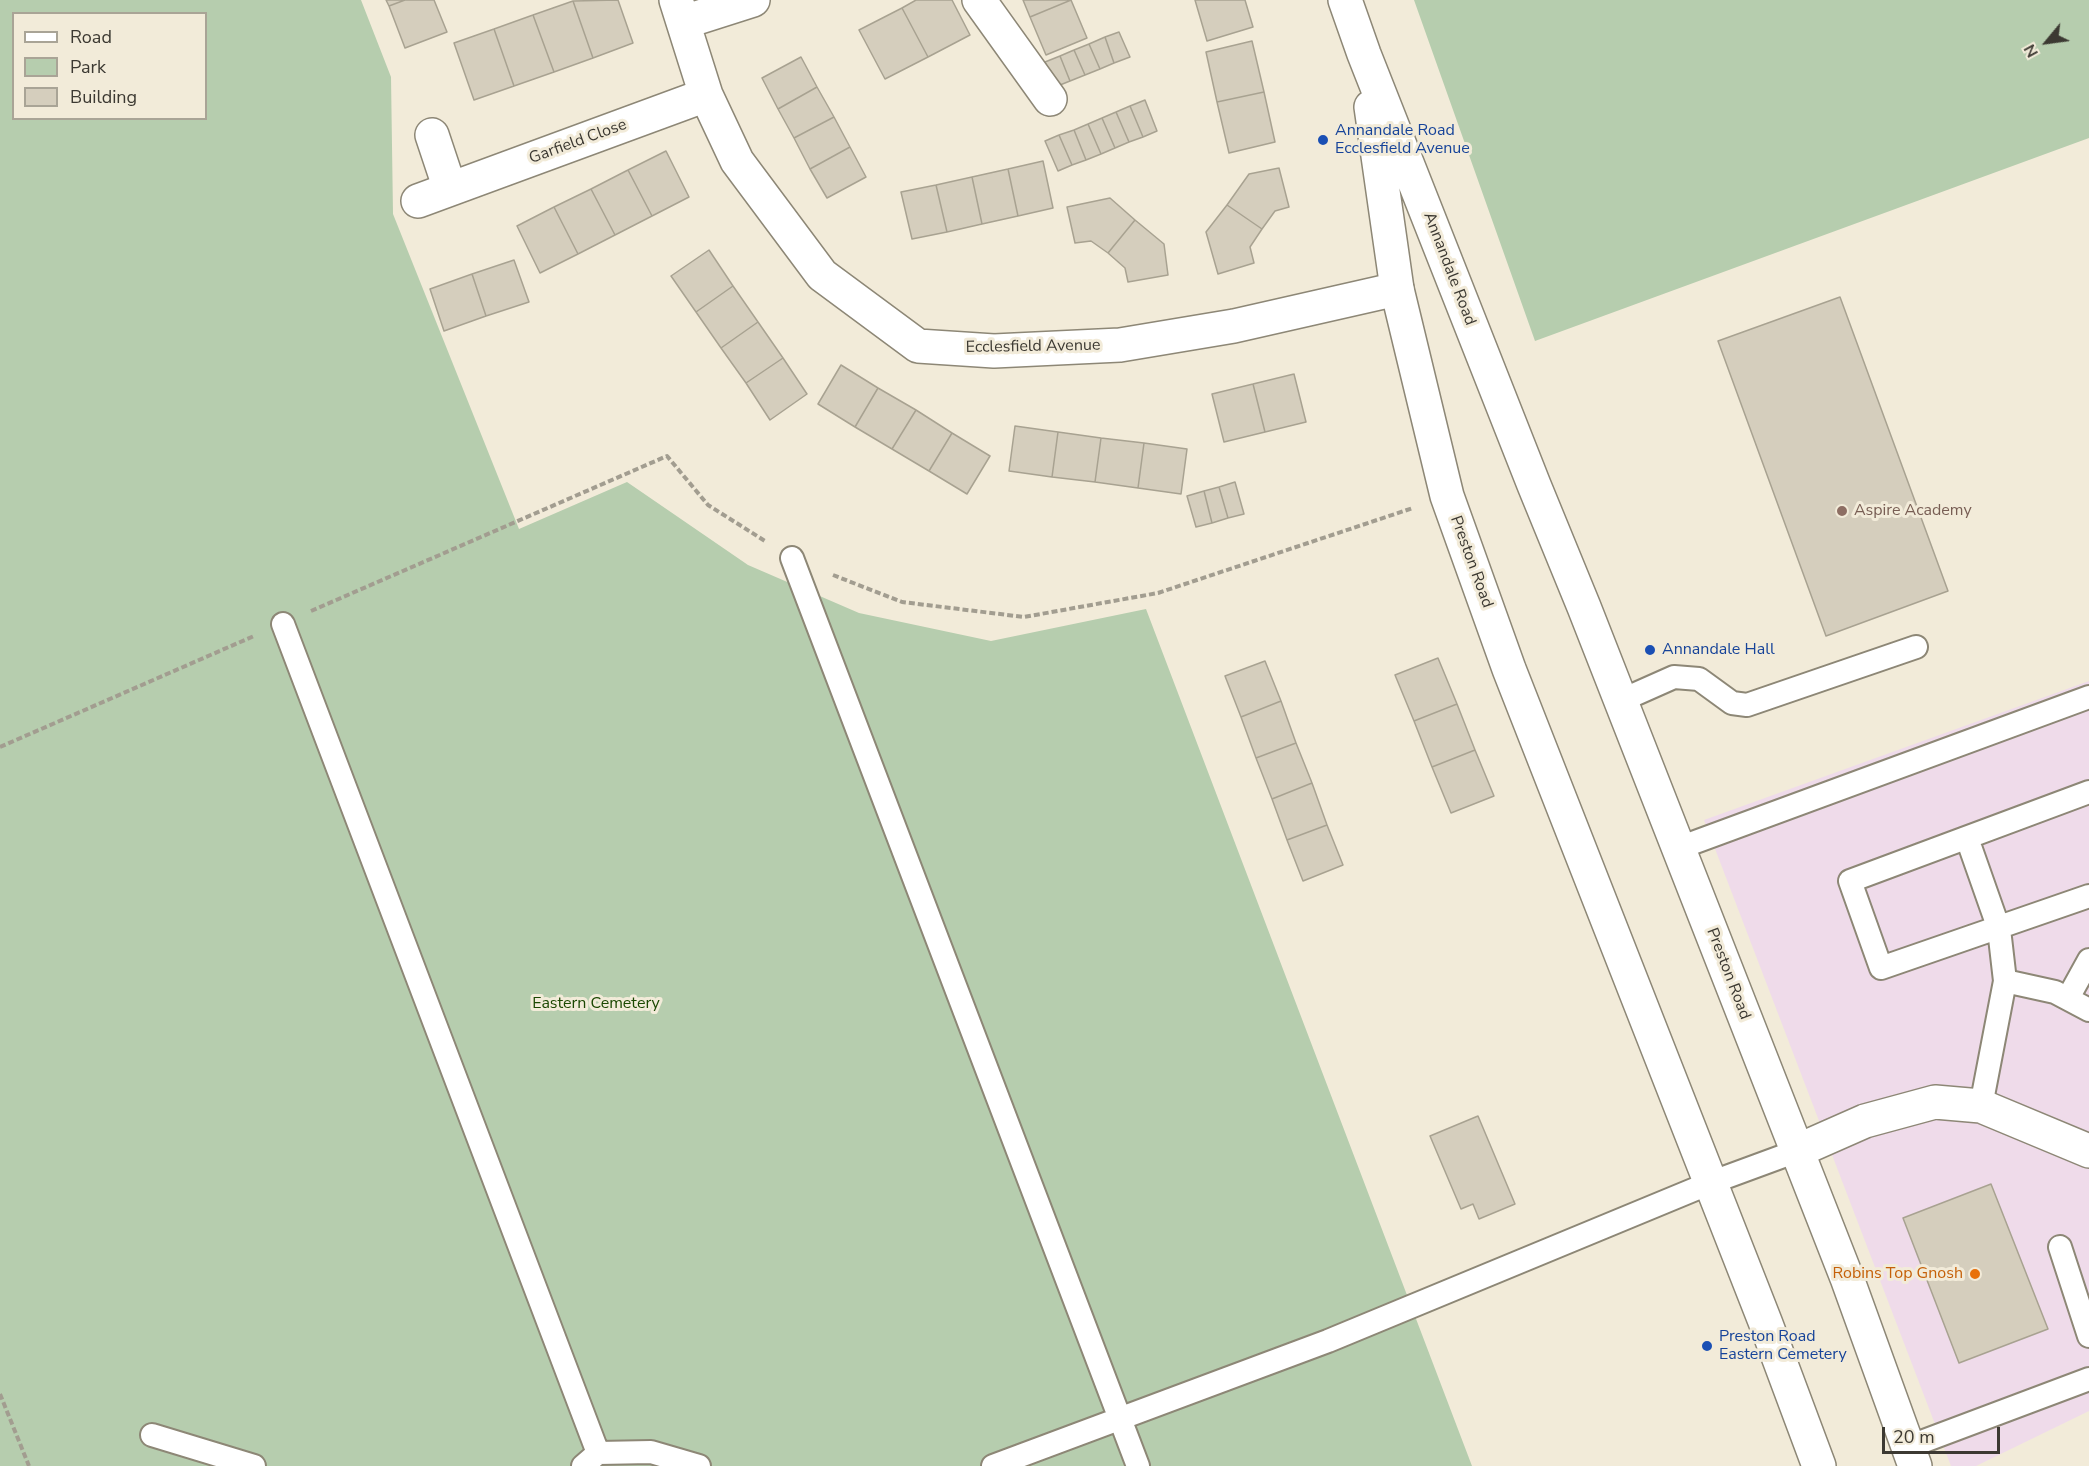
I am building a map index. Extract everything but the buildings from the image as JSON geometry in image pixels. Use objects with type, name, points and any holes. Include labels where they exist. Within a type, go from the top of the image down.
[{"type":"street","points":[[680,11],[753,0]]},
{"type":"street","points":[[979,0],[1050,99]]},
{"type":"street","name":"Annandale Road","points":[[1346,0],[1364,54],[1534,484]]},
{"type":"street","name":"Ecclesfield Avenue","points":[[680,11],[706,95],[737,161],[822,274],[918,346],[994,351],[1120,345],[1234,326],[1397,289]]},
{"type":"street","name":"Annandale Road","points":[[1364,54],[1397,289],[1448,496]]},
{"type":"street","name":"Garfield Close","points":[[418,201],[706,95]]},
{"type":"street","points":[[432,135],[450,189]]},
{"type":"street","name":"Preston Road","points":[[1534,484],[1797,1151],[1912,1456]]},
{"type":"street","name":"Preston Road","points":[[1448,496],[1509,669],[1820,1466]]},
{"type":"street","points":[[1797,1151],[1865,1121],[1935,1102],[1981,1106],[2089,1151]]},
{"type":"lane","points":[[792,558],[1138,1466]]},
{"type":"lane","points":[[283,624],[591,1460],[651,1452],[699,1466]]},
{"type":"lane","points":[[1620,701],[1674,677],[1700,680],[1732,703],[1747,705],[1916,647]]},
{"type":"lane","points":[[1679,848],[2089,698]]},
{"type":"lane","points":[[2089,792],[1850,881],[1881,968],[2089,896]]},
{"type":"lane","points":[[1967,838],[1999,929],[2005,981],[1981,1106]]},
{"type":"lane","points":[[2068,998],[2089,960]]},
{"type":"lane","points":[[2005,981],[2055,992],[2089,1010]]},
{"type":"lane","points":[[993,1466],[1328,1341],[1710,1183],[1797,1151]]},
{"type":"lane","points":[[2060,1247],[2089,1336]]},
{"type":"lane","points":[[1912,1456],[2089,1379]]},
{"type":"lane","points":[[152,1435],[254,1466]]},
{"type":"path","points":[[0,747],[667,456],[708,505],[792,558],[902,603],[1024,617],[1158,593],[1448,496]]},
{"type":"path","points":[[0,1394],[29,1466]]},
{"type":"shaded area","points":[[2089,681],[2089,1411],[1976,1466],[1951,1466],[1704,820]]},
{"type":"green space","name":"Eastern Cemetery","points":[[0,0],[361,0],[391,77],[393,214],[519,529],[627,482],[748,565],[859,613],[991,641],[1146,609],[1472,1466],[0,1466]]},
{"type":"green space","points":[[1414,0],[2089,0],[2089,138],[1535,341]]},
{"type":"place","name":"Annandale Road Ecclesfield Avenue","points":[[1323,140]]},
{"type":"place","name":"Aspire Academy","points":[[1842,511]]},
{"type":"place","name":"Annandale Hall","points":[[1650,650]]},
{"type":"place","name":"Robins Top Gnosh","points":[[1975,1274]]},
{"type":"place","name":"Preston Road Eastern Cemetery","points":[[1707,1346]]}]
